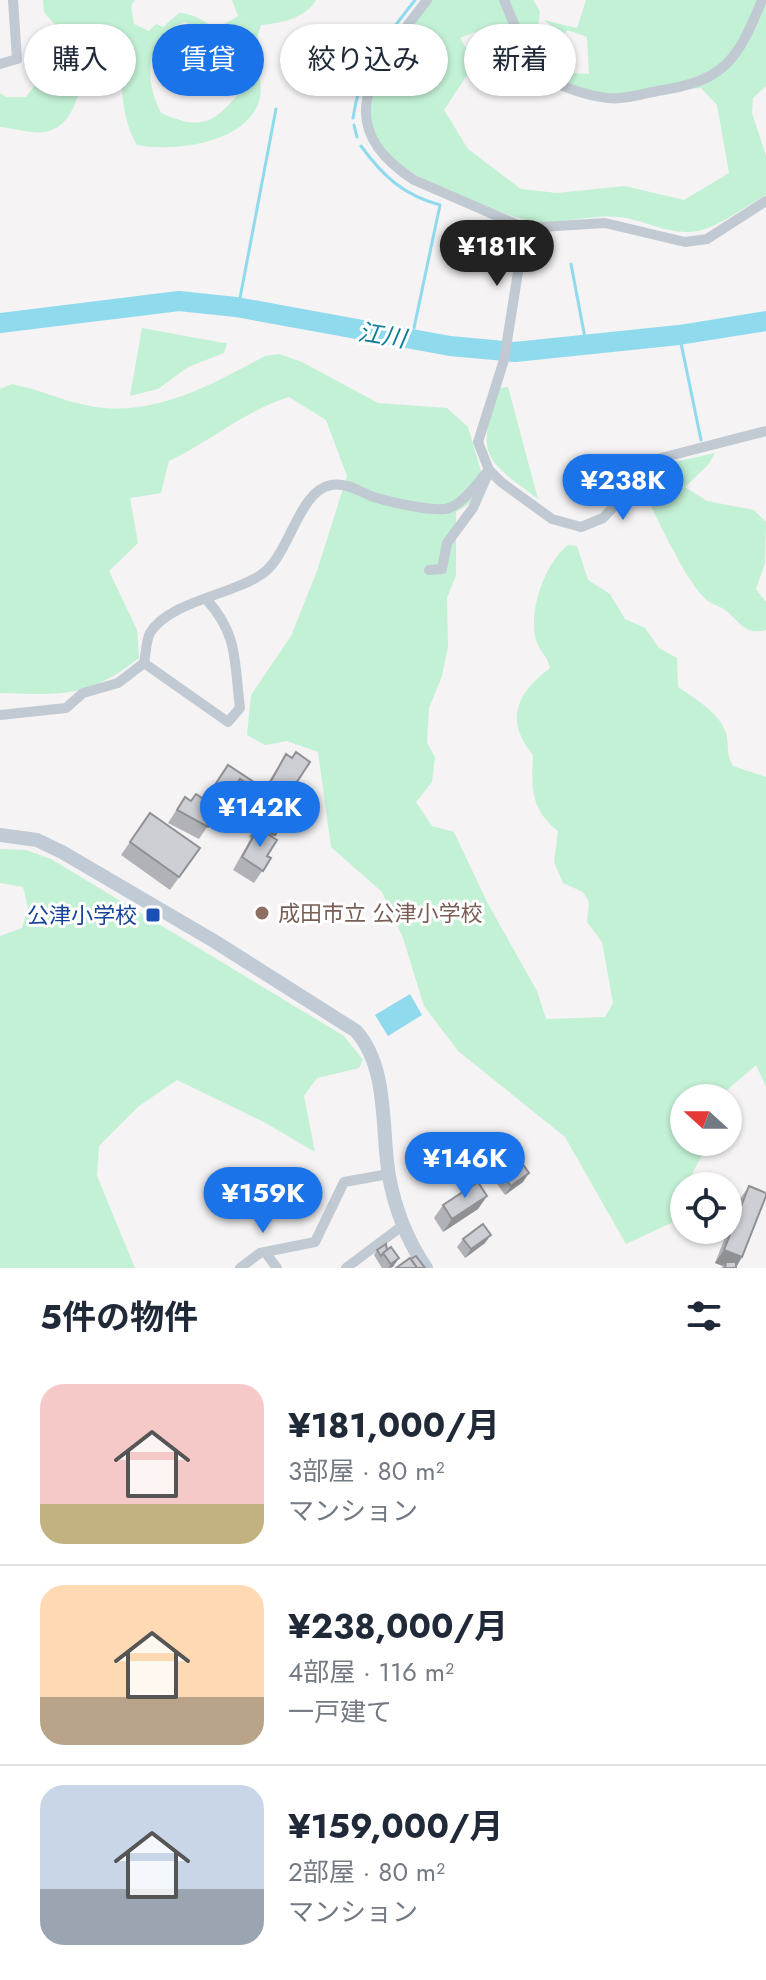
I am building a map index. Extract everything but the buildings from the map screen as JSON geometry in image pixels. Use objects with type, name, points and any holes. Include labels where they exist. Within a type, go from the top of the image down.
[{"type":"street","points":[[0,64],[17,59],[13,0]]},
{"type":"street","points":[[427,0],[388,51],[370,83],[364,111],[368,133],[384,156],[414,180],[525,228],[605,223],[657,238],[694,242],[707,239],[766,201]]},
{"type":"street","points":[[504,0],[536,76],[608,99],[693,86],[708,80],[734,54],[749,31],[762,0]]},
{"type":"street","points":[[525,228],[504,352],[478,442],[489,470],[552,519],[581,527],[603,518],[648,467],[661,458],[766,431]]},
{"type":"street","points":[[429,570],[442,569],[447,543],[473,508],[489,470]]},
{"type":"street","points":[[0,715],[66,708],[83,693],[118,683],[144,663],[149,634],[178,611],[261,575],[273,565],[308,503],[322,488],[343,485],[376,498],[443,509],[461,501],[489,470]]},
{"type":"street","points":[[144,663],[228,722],[240,708],[234,640],[225,620],[206,599]]},
{"type":"street","points":[[0,835],[37,840],[62,852],[214,941],[356,1031],[374,1060],[389,1174],[402,1226],[426,1268]]},
{"type":"street","points":[[240,1268],[265,1252],[315,1242],[344,1182],[389,1174]]},
{"type":"street","points":[[346,1268],[402,1226]]},
{"type":"street","points":[[265,1252],[277,1268]]},
{"type":"green space","points":[[43,0],[135,0],[131,6],[134,24],[54,24],[44,12]]},
{"type":"green space","points":[[232,0],[316,0],[299,16],[264,24],[222,24],[238,16]]},
{"type":"green space","points":[[432,0],[533,0],[540,11],[538,24],[464,24],[464,36],[460,38],[464,45],[464,80],[444,110],[468,149],[521,189],[557,193],[625,186],[684,200],[729,173],[717,105],[701,88],[602,95],[576,86],[576,73],[589,74],[587,37],[576,33],[586,0],[766,0],[766,86],[753,98],[752,113],[766,156],[766,195],[718,224],[702,230],[681,232],[619,217],[540,222],[524,220],[443,188],[408,170],[393,158],[380,145],[372,128],[369,109],[371,96],[448,96],[448,24],[414,24]]},
{"type":"green space","points":[[179,13],[211,24],[166,24]]},
{"type":"green space","points":[[136,25],[149,31],[152,28],[152,96],[161,113],[196,123],[222,112],[236,96],[260,96],[250,118],[238,128],[187,146],[137,145],[125,113],[123,96],[136,96]]},
{"type":"green space","points":[[0,93],[6,97],[78,96],[67,118],[58,127],[45,132],[28,132],[0,127]]},
{"type":"green space","points":[[142,328],[227,343],[224,353],[188,367],[158,389],[130,396]]},
{"type":"green space","points":[[279,354],[302,362],[378,403],[447,408],[468,427],[484,481],[478,498],[456,512],[456,575],[447,598],[448,647],[442,676],[429,708],[427,743],[435,757],[432,782],[416,802],[432,826],[454,832],[487,902],[537,991],[546,1019],[605,1017],[613,1003],[602,942],[587,922],[589,902],[583,892],[563,883],[554,862],[558,831],[542,815],[535,798],[533,755],[524,742],[517,719],[522,697],[550,668],[536,640],[534,615],[546,575],[568,545],[577,546],[588,580],[610,594],[625,619],[645,628],[659,648],[677,658],[678,687],[717,717],[726,734],[733,766],[766,777],[766,1087],[756,1065],[734,1084],[670,1084],[670,1156],[702,1156],[693,1172],[670,1172],[670,1224],[626,1244],[565,1137],[458,1051],[424,1006],[403,938],[382,892],[331,847],[318,752],[287,741],[265,745],[247,735],[251,695],[291,636],[317,571],[347,476],[326,420],[289,397],[243,418],[169,461],[161,493],[130,498],[138,543],[109,571],[137,630],[139,658],[104,681],[74,691],[0,693],[0,389],[12,384],[90,406],[137,407],[203,388],[265,356]]},
{"type":"green space","points":[[508,387],[538,499],[505,474],[489,454],[487,442],[492,411],[499,388]]},
{"type":"green space","points":[[715,453],[708,465],[685,487],[707,501],[754,510],[766,522],[765,563],[756,589],[766,602],[766,630],[747,629],[699,592],[681,565],[641,487],[666,464]]},
{"type":"green space","points":[[0,849],[26,850],[51,859],[344,1036],[363,1060],[359,1068],[317,1078],[304,1096],[315,1152],[264,1122],[177,1080],[139,1106],[99,1146],[97,1176],[135,1268],[0,1268],[0,936],[22,928],[28,908],[23,887],[0,883]]},
{"type":"water","points":[[410,994],[422,1015],[388,1036],[375,1015]]},
{"type":"waterway","points":[[353,118],[361,84],[375,54],[415,0]]},
{"type":"waterway","points":[[240,298],[276,109]]},
{"type":"waterway","points":[[354,125],[357,137]]},
{"type":"waterway","points":[[361,146],[395,183],[415,196],[440,205],[414,328]]},
{"type":"waterway","points":[[571,264],[585,338]]},
{"type":"waterway","name":"江川","points":[[0,323],[179,301],[236,307],[450,346],[515,352],[679,335],[766,321]]},
{"type":"waterway","points":[[681,343],[701,440]]},
{"type":"place","name":"成田市立 公津小学校","points":[[262,913]]},
{"type":"place","name":"公津小学校","points":[[153,915]]}]
